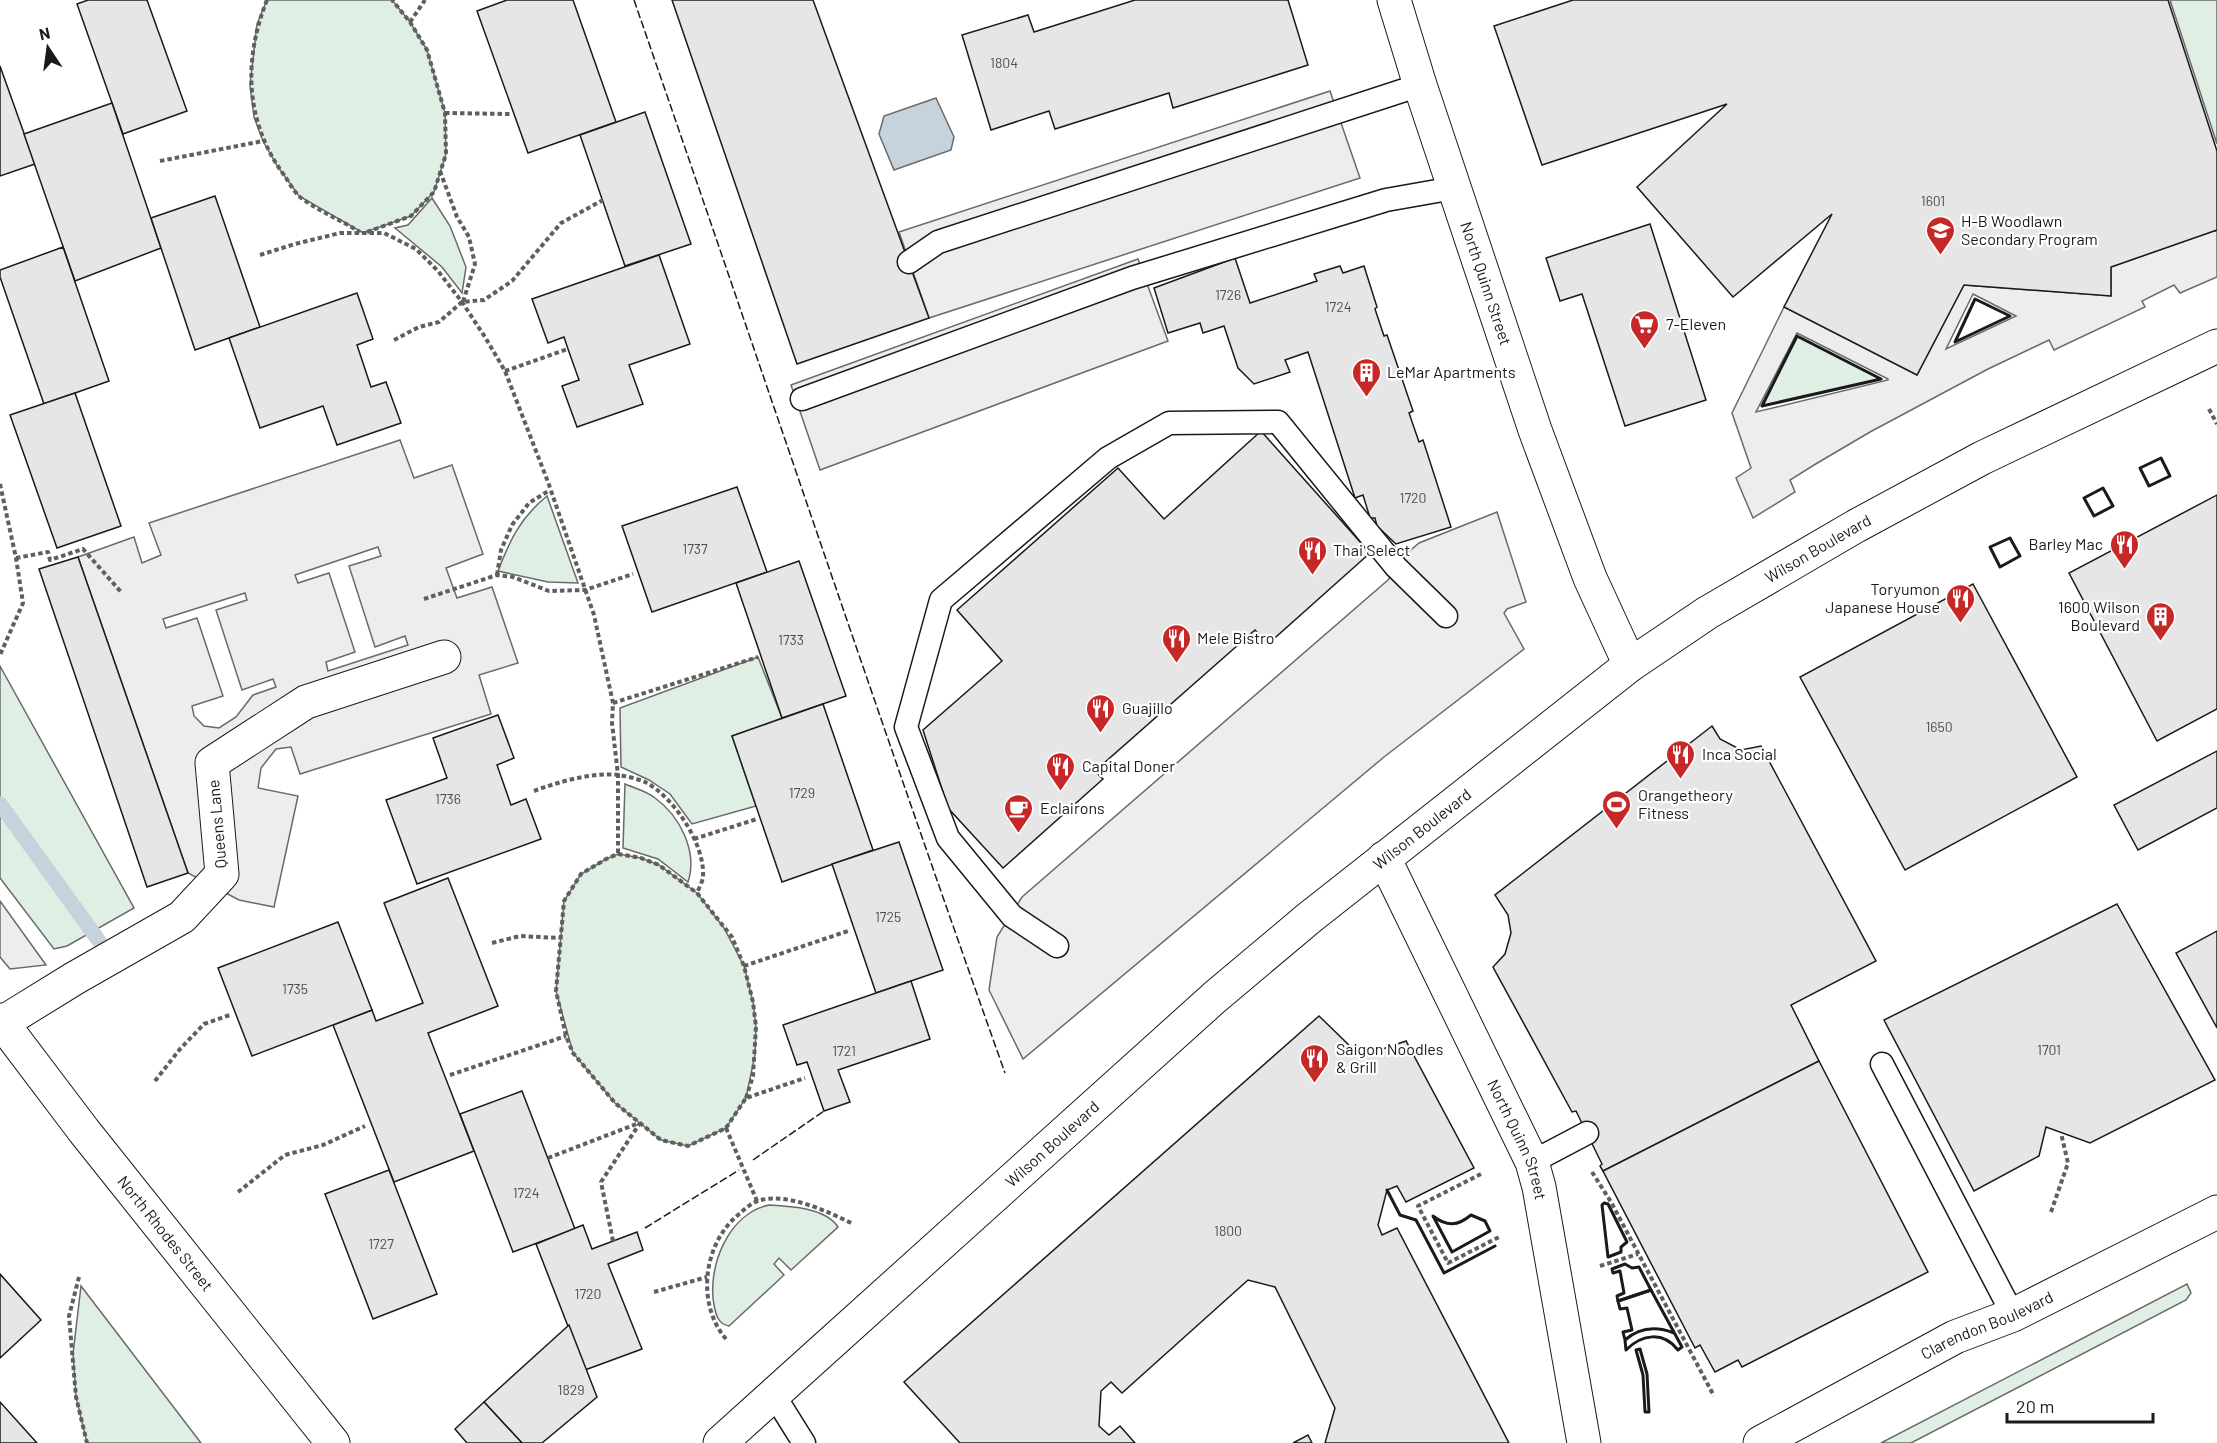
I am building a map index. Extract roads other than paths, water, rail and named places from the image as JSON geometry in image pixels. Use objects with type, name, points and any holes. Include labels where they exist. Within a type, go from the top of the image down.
[{"type":"street","name":"North Quinn Street","points":[[1394,0],[1420,85],[1535,429],[1590,578],[1630,665]]},
{"type":"street","name":"Wilson Boulevard","points":[[720,1443],[1215,997],[1384,858],[1630,665],[1707,613],[1856,526],[1982,458],[2217,346]]},
{"type":"street","name":"Queens Lane","points":[[1,1022],[182,917],[222,874],[212,763],[306,702],[444,657]]},
{"type":"street","name":"North Quinn Street","points":[[1384,858],[1532,1162],[1542,1202],[1584,1443]]},
{"type":"street","name":"North Rhodes Street","points":[[1,1022],[91,1140],[333,1443]]},
{"type":"street","name":"Clarendon Boulevard","points":[[1760,1443],[1955,1337],[2013,1315],[2217,1212]]},
{"type":"lane","points":[[909,262],[938,242],[1420,85]]},
{"type":"lane","points":[[802,399],[1132,278],[1386,200],[1454,188]]},
{"type":"lane","points":[[1057,945],[1012,916],[948,838],[906,727],[941,600],[1107,458],[1169,423],[1278,422],[1396,567],[1446,616]]},
{"type":"lane","points":[[1882,1064],[2013,1315]]},
{"type":"lane","points":[[1532,1162],[1587,1133]]},
{"type":"lane","points":[[774,1395],[804,1443]]},
{"type":"waterway","points":[[0,804],[99,941]]},
{"type":"place","name":"H-B Woodlawn Secondary Program","points":[[1940,256]]},
{"type":"place","name":"7-Eleven","points":[[1645,350]]},
{"type":"place","name":"LeMar Apartments","points":[[1366,398]]},
{"type":"place","name":"Barley Mac","points":[[2124,570]]},
{"type":"place","name":"Thai Select","points":[[1312,576]]},
{"type":"place","name":"Toryumon Japanese House","points":[[1961,624]]},
{"type":"place","name":"1600 Wilson Boulevard","points":[[2161,642]]},
{"type":"place","name":"Mele Bistro","points":[[1176,664]]},
{"type":"place","name":"Guajillo","points":[[1101,734]]},
{"type":"place","name":"Inca Social","points":[[1681,780]]},
{"type":"place","name":"Capital Doner","points":[[1061,792]]},
{"type":"place","name":"Orangetheory Fitness","points":[[1617,830]]},
{"type":"place","name":"Eclairons","points":[[1019,834]]},
{"type":"place","name":"Saigon Noodles & Grill","points":[[1315,1084]]}]
